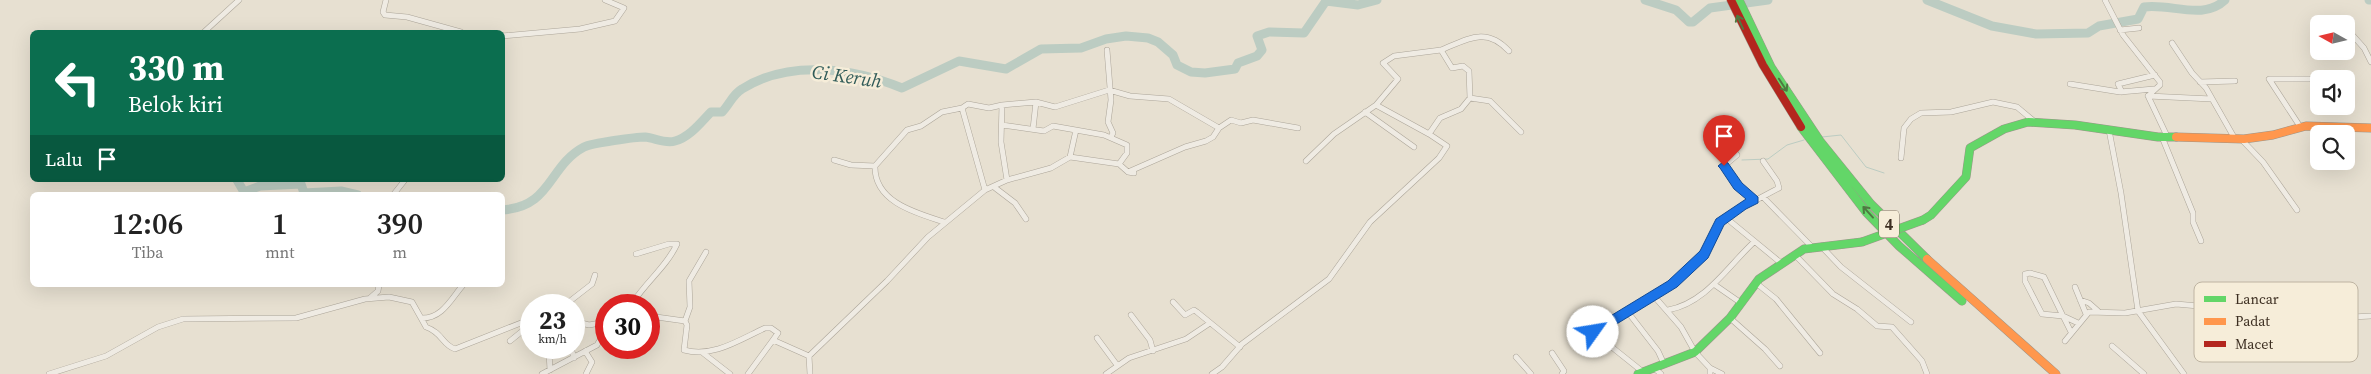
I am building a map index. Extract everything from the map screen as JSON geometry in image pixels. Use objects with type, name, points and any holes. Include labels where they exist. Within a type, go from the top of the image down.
[{"type":"main road","name":"4","points":[[1730,0],[1762,68],[1811,143],[1862,207],[1892,239],[2046,374]]},
{"type":"main road","name":"4","points":[[1739,0],[1771,67],[1820,141],[1871,204],[1900,236],[2056,374]]},
{"type":"main road","points":[[1640,373],[1695,352],[1730,318],[1756,283],[1781,263],[1811,246],[1862,242],[1923,220],[1931,215],[1966,177],[1970,148],[1979,141],[2004,129],[2035,122],[2164,136],[2238,139],[2273,135],[2301,128],[2371,128]]},
{"type":"street","points":[[206,30],[239,0]]},
{"type":"street","points":[[386,0],[383,12],[385,15],[406,17],[454,30]]},
{"type":"street","points":[[505,36],[580,29],[615,22],[624,8],[605,0]]},
{"type":"street","points":[[2105,0],[2120,29],[2161,84],[2148,96]]},
{"type":"street","points":[[2120,29],[2139,28]]},
{"type":"street","points":[[1306,161],[1324,142],[1376,105],[1398,79],[1383,63],[1396,54],[1410,55],[1441,50],[1476,36],[1494,37],[1509,51]]},
{"type":"street","points":[[2355,38],[2364,48],[2371,62]]},
{"type":"street","points":[[2172,43],[2238,139],[2263,162],[2296,210]]},
{"type":"street","points":[[1107,50],[1111,108],[1108,122],[1113,133],[1111,137]]},
{"type":"street","points":[[1429,134],[1440,118],[1461,109],[1470,98],[1468,71],[1463,66],[1452,68],[1441,50]]},
{"type":"street","points":[[2122,92],[2118,84],[2155,75]]},
{"type":"street","points":[[2301,128],[2269,79],[2309,79]]},
{"type":"street","points":[[2200,82],[2235,81]]},
{"type":"street","points":[[2070,84],[2122,92],[2154,89]]},
{"type":"street","points":[[944,222],[909,210],[887,196],[874,179],[875,166],[907,130],[921,126],[942,112],[962,108],[972,103],[989,108],[1036,102],[1055,107],[1109,90],[1139,97],[1168,99],[1219,128]]},
{"type":"street","points":[[2148,96],[2212,99]]},
{"type":"street","points":[[2148,96],[2193,212],[2193,222],[2201,241]]},
{"type":"street","points":[[1470,98],[1490,101],[1521,132]]},
{"type":"street","points":[[1033,129],[1036,102]]},
{"type":"street","points":[[1901,158],[1903,129],[1912,118],[1928,111],[1953,112],[1977,103],[1994,102],[2016,107],[2030,115],[2035,122]]},
{"type":"street","points":[[1002,105],[1003,166],[1006,180]]},
{"type":"street","points":[[1212,374],[1240,347],[1330,278],[1370,222],[1439,158],[1447,146],[1445,143],[1376,105]]},
{"type":"street","points":[[962,108],[985,190]]},
{"type":"street","points":[[1365,112],[1414,147]]},
{"type":"street","points":[[810,374],[809,356],[944,222],[985,190],[1006,180],[1051,168],[1070,157],[1103,160],[1119,164],[1131,173],[1185,147],[1206,141],[1213,137],[1219,128],[1231,120],[1241,123],[1253,120],[1298,128]]},
{"type":"street","points":[[1002,125],[1044,131],[1053,126],[1111,137],[1127,145],[1127,153],[1119,164]]},
{"type":"street","points":[[1070,157],[1076,130]]},
{"type":"street","points":[[2109,130],[2121,193],[2138,311],[2184,374]]},
{"type":"street","points":[[1731,148],[1737,155],[1724,166],[1738,186],[1754,200]]},
{"type":"street","points":[[834,160],[875,166]]},
{"type":"street","points":[[1640,373],[1593,332],[1673,284],[1704,254],[1715,229],[1725,217],[1779,188],[1776,179],[1763,162]]},
{"type":"street","points":[[395,192],[403,182]]},
{"type":"street","points":[[994,187],[1015,203],[1026,219]]},
{"type":"street","points":[[1763,197],[1811,246]]},
{"type":"street","points":[[1725,217],[1781,263]]},
{"type":"street","points":[[1668,310],[1682,308],[1696,302],[1754,242]]},
{"type":"street","points":[[636,254],[669,244],[678,244],[671,256],[638,294]]},
{"type":"street","points":[[1820,246],[1841,268],[1891,304],[1911,322]]},
{"type":"street","points":[[706,252],[689,281],[690,306],[685,321],[687,326],[684,350],[696,354],[703,353],[721,348],[765,328],[771,328],[778,332],[748,374]]},
{"type":"street","points":[[1795,255],[1840,299],[1857,309],[1877,326],[1885,325],[1892,327],[1922,361],[1926,374]]},
{"type":"street","points":[[2071,332],[2062,316],[2044,277],[2037,274],[2024,274],[2025,281],[2042,314],[2062,316],[2078,323]]},
{"type":"street","points":[[579,294],[592,284],[595,276]]},
{"type":"street","points":[[1756,283],[1769,290],[1781,303],[1791,319],[1820,353]]},
{"type":"street","points":[[1715,284],[1741,303]]},
{"type":"street","points":[[2074,286],[2086,314]]},
{"type":"street","points":[[368,299],[378,291],[379,287]]},
{"type":"street","points":[[421,318],[436,317],[440,314],[461,287]]},
{"type":"street","points":[[1653,295],[1681,327],[1695,352],[1710,371],[1722,374]]},
{"type":"street","points":[[49,374],[106,356],[155,327],[178,320],[200,318],[278,320],[324,313],[368,299],[381,297],[406,299],[418,309],[426,327],[437,331],[449,347],[455,349],[520,323]]},
{"type":"street","points":[[2080,300],[2089,303],[2098,311]]},
{"type":"street","points":[[1172,302],[1185,315],[1194,310],[1201,312],[1210,323],[1240,347]]},
{"type":"street","points":[[2065,341],[2086,314],[2098,311],[2125,313],[2176,304],[2194,306]]},
{"type":"street","points":[[1627,311],[1658,351],[1664,364]]},
{"type":"street","points":[[1132,315],[1150,340],[1153,351]]},
{"type":"street","points":[[2358,317],[2371,316]]},
{"type":"street","points":[[660,317],[685,321]]},
{"type":"street","points":[[1730,318],[1765,349],[1780,366]]},
{"type":"street","points":[[1106,374],[1129,358],[1186,339],[1210,323]]},
{"type":"street","points":[[510,341],[520,333]]},
{"type":"street","points":[[1097,338],[1117,365]]},
{"type":"street","points":[[773,340],[809,356]]},
{"type":"street","points":[[586,374],[592,364],[591,357],[585,352],[595,345]]},
{"type":"street","points":[[2112,346],[2144,374]]},
{"type":"street","points":[[703,353],[730,374]]},
{"type":"street","points":[[1552,353],[1564,371],[1562,374]]},
{"type":"street","points":[[1516,357],[1531,374]]},
{"type":"street","points":[[549,359],[550,370]]},
{"type":"street","points":[[542,374],[572,359]]},
{"type":"street","points":[[1654,368],[1661,374]]},
{"type":"waterway","name":"Ci Keruh","points":[[505,209],[531,202],[540,194],[563,164],[584,147],[640,137],[668,142],[675,141],[695,129],[711,112],[722,112],[742,89],[780,73],[800,70],[842,72],[883,81],[902,88],[959,61],[1006,69],[1041,49],[1081,48],[1106,39],[1126,36],[1148,38],[1158,42],[1173,55],[1177,65],[1191,72],[1205,73],[1235,69],[1238,63],[1257,56],[1262,50],[1257,36],[1269,32],[1304,33],[1326,1],[1358,5],[1377,0]]},
{"type":"waterway","name":"Ci Keruh","points":[[1645,0],[1676,10],[1689,22],[1693,22],[1710,8],[1768,0]]},
{"type":"waterway","name":"Ci Keruh","points":[[1927,0],[1992,26],[2036,34],[2088,33],[2099,26],[2138,19],[2144,7],[2154,6],[2197,10],[2216,6],[2225,0]]},
{"type":"waterway","points":[[1822,137],[1841,135],[1866,167],[1884,173]]},
{"type":"waterway","points":[[1742,160],[1768,159],[1787,145],[1804,140]]},
{"type":"waterway","name":"Ci Keruh","points":[[238,182],[244,192]]},
{"type":"waterway","name":"Ci Keruh","points":[[244,192],[260,186],[301,184],[304,192]]},
{"type":"waterway","name":"Ci Keruh","points":[[322,192],[345,192]]},
{"type":"traffic: fast","points":[[1739,0],[1771,67],[1820,141],[1871,204],[1927,259]]},
{"type":"traffic: fast","points":[[1923,220],[1931,215],[1966,177],[1970,148],[2004,129],[2028,122],[2075,125],[2158,137],[2176,137]]},
{"type":"traffic: fast","points":[[1801,127],[1866,212],[1899,246],[1962,301]]},
{"type":"traffic: fast","points":[[1862,242],[1923,220]]},
{"type":"traffic: fast","points":[[1638,374],[1695,352],[1730,318],[1759,279],[1804,249],[1862,242]]},
{"type":"traffic: slow","points":[[2176,137],[2244,139],[2273,135],[2306,126],[2371,128]]},
{"type":"traffic: slow","points":[[1927,259],[2056,374]]},
{"type":"traffic: jam","points":[[1731,0],[1763,65],[1801,127]]},
{"type":"route","points":[[1593,332],[1673,284],[1704,254],[1720,222],[1754,200],[1738,186],[1724,166]]}]
